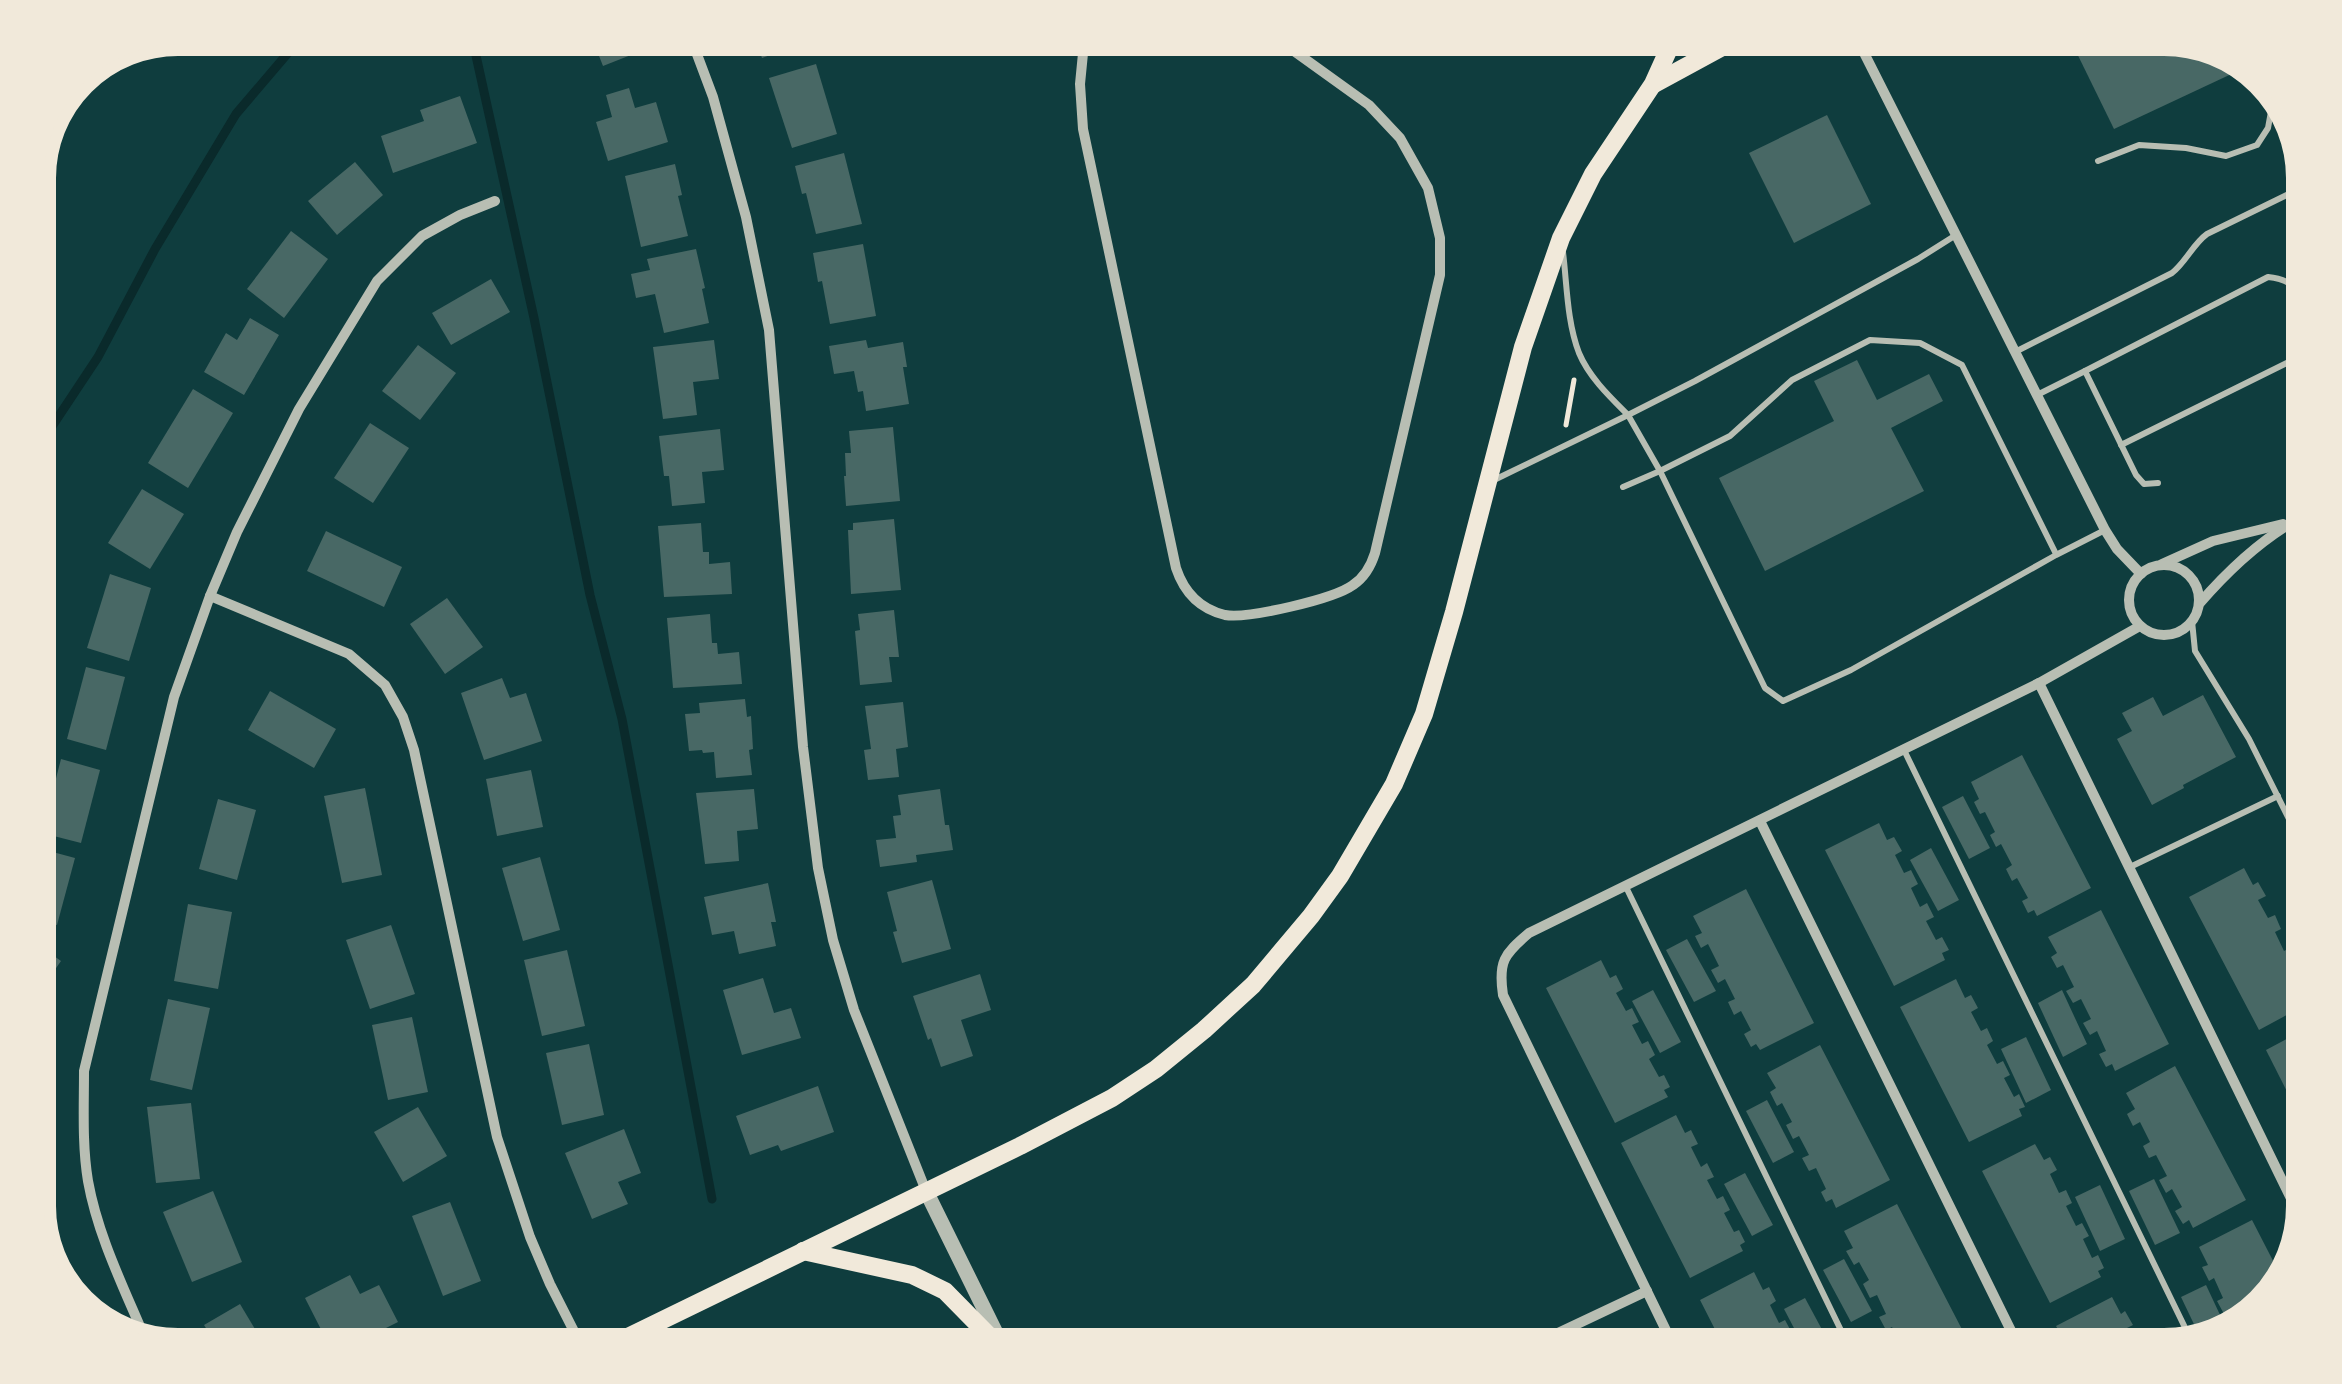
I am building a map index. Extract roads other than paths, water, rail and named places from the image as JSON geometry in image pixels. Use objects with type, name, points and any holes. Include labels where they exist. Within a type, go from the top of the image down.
[{"type":"main road","points":[[635,1334],[1112,1098],[1204,1030],[1253,984],[1311,916],[1340,876],[1394,784],[1424,714],[1523,346],[1561,238],[1593,174],[1653,84],[1668,50]]},
{"type":"main road","points":[[1653,84],[1716,50]]},
{"type":"main road","points":[[803,1251],[912,1275],[945,1291],[987,1334]]},
{"type":"street","points":[[696,50],[713,97],[741,200],[769,330],[802,747],[818,868],[833,940],[854,1010],[926,1191],[995,1334]]},
{"type":"street","points":[[1084,50],[1080,84],[1082,130],[1176,568],[1196,601],[1214,611],[1238,616],[1332,596],[1356,584],[1368,569],[1440,275],[1440,238],[1428,188],[1400,138],[1369,105],[1293,50]]},
{"type":"street","points":[[1863,50],[2105,530],[2141,574]]},
{"type":"street","points":[[140,1328],[101,1229],[88,1180],[84,1071],[174,697],[236,532],[300,409],[377,282],[422,236],[495,201]]},
{"type":"street","points":[[2289,522],[2238,563],[2198,605],[2186,627],[2172,634],[2155,634],[2135,620],[2129,604],[2132,588],[2141,574],[2212,541],[2292,521]]},
{"type":"street","points":[[2156,567],[2172,567],[2187,575],[2196,588],[2198,605]]},
{"type":"street","points":[[210,596],[349,654],[385,685],[404,717],[497,1137],[530,1237],[575,1334]]},
{"type":"street","points":[[1667,1334],[1503,995],[1502,962],[1529,933],[2039,683],[2140,626]]},
{"type":"street","points":[[2039,683],[2292,1201]]},
{"type":"street","points":[[1760,821],[2012,1334]]},
{"type":"street","points":[[1557,1334],[1646,1290]]},
{"type":"lane","points":[[2098,162],[2138,145],[2226,156],[2257,144],[2268,128],[2271,109]]},
{"type":"lane","points":[[2015,352],[2172,273],[2200,239],[2292,192]]},
{"type":"lane","points":[[1486,484],[1694,382],[1956,234]]},
{"type":"lane","points":[[1561,238],[1580,355],[1601,387],[1628,415],[1660,471],[1765,688],[1783,701],[1851,670],[2105,530]]},
{"type":"lane","points":[[2037,395],[2268,277],[2292,284]]},
{"type":"lane","points":[[1623,486],[1730,436],[1792,380],[1870,340],[1920,343],[1962,366],[2056,554]]},
{"type":"lane","points":[[2121,445],[2292,360]]},
{"type":"lane","points":[[2085,370],[2140,481],[2158,483]]},
{"type":"lane","points":[[2192,621],[2194,651],[2249,739],[2292,824]]},
{"type":"lane","points":[[1902,748],[2187,1332]]},
{"type":"lane","points":[[2129,868],[2278,796]]},
{"type":"lane","points":[[1626,886],[1842,1334]]},
{"type":"waterway","points":[[50,429],[98,357],[155,249],[236,114],[291,50]]},
{"type":"waterway","points":[[475,50],[590,595],[622,719],[712,1199]]}]
